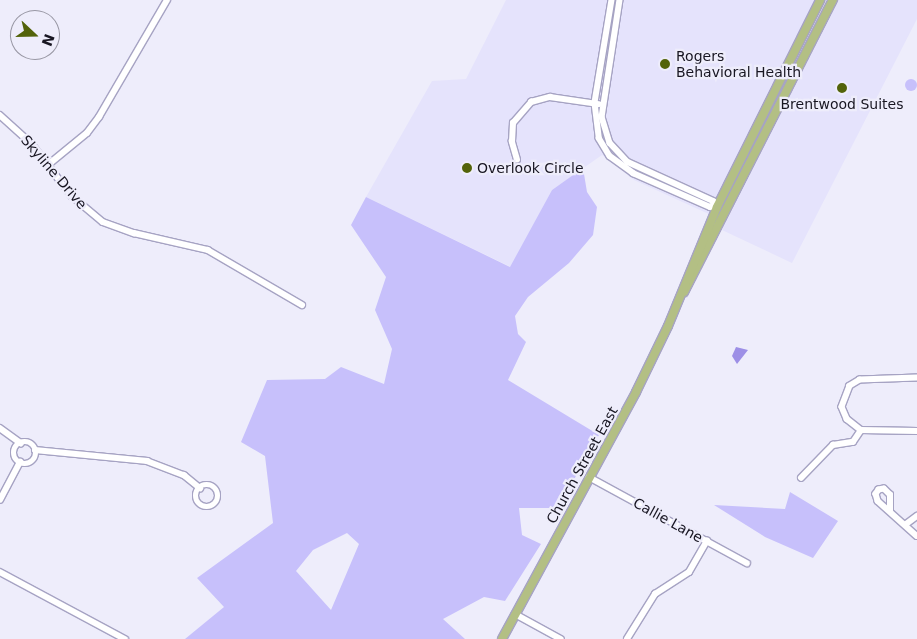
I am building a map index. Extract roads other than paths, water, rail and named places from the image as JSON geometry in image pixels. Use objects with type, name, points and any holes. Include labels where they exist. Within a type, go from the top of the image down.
[{"type":"main road","name":"Church Street East","points":[[679,300],[715,206],[820,0]]},
{"type":"main road","name":"Church Street East","points":[[502,639],[636,392],[679,300],[833,0]]},
{"type":"street","points":[[48,165],[81,138],[100,117],[167,0]]},
{"type":"street","points":[[612,0],[595,103],[599,138],[610,156],[622,166],[710,207],[715,206],[713,201],[644,170],[618,154],[604,132],[603,105],[620,0]]},
{"type":"street","points":[[517,160],[513,148],[512,128],[526,106],[550,97],[603,105]]},
{"type":"street","name":"Skyline Drive","points":[[0,115],[24,136],[72,196],[103,222],[134,234],[208,250],[302,305]]},
{"type":"street","points":[[917,378],[865,379],[853,383],[842,407],[848,418],[861,430],[917,431]]},
{"type":"street","points":[[0,428],[21,443],[30,443],[35,450],[147,461],[184,475],[200,488]]},
{"type":"street","points":[[801,478],[833,445],[853,442],[861,430]]},
{"type":"street","points":[[20,462],[14,453],[21,443]]},
{"type":"street","points":[[20,462],[32,461],[35,450]]},
{"type":"street","points":[[0,500],[20,462]]},
{"type":"street","name":"Callie Lane","points":[[589,477],[747,562]]},
{"type":"street","points":[[890,511],[917,536]]},
{"type":"street","points":[[905,525],[917,516]]},
{"type":"street","points":[[627,639],[655,594],[689,572],[707,541]]},
{"type":"street","points":[[0,572],[125,639]]},
{"type":"street","points":[[515,614],[561,639]]},
{"type":"place","name":"Rogers Behavioral Health","points":[[665,64]]},
{"type":"place","name":"Brentwood Suites","points":[[842,88]]},
{"type":"place","name":"Overlook Circle","points":[[467,168]]}]
